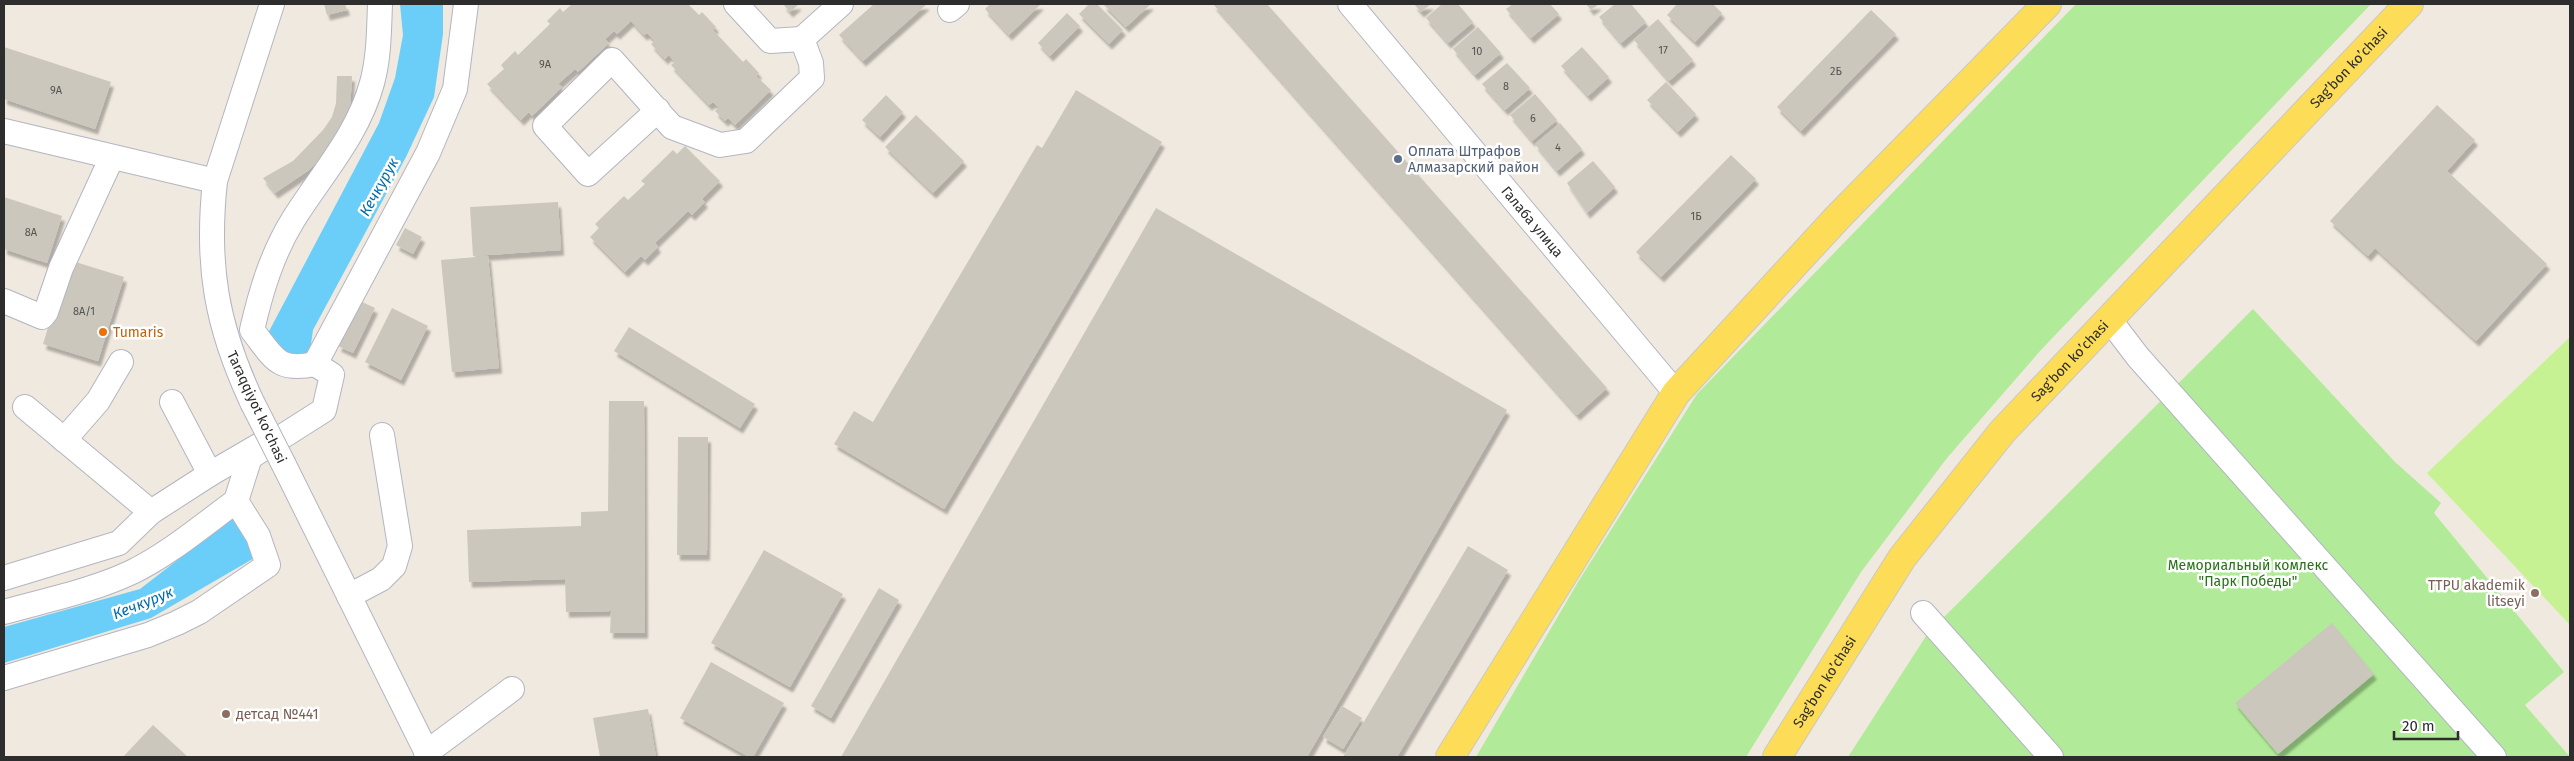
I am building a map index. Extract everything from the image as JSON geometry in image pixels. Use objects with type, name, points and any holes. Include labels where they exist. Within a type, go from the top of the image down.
[{"type":"main road","points":[[1450,757],[1676,393],[1838,218],[2047,4]]},
{"type":"main road","name":"Sag’bon ko’chasi","points":[[1777,757],[1902,558],[2002,432],[2409,4]]},
{"type":"street","name":"Taraqqiyot ko'chasi","points":[[272,4],[215,181],[212,239],[217,303],[225,337],[252,402],[427,755]]},
{"type":"street","points":[[4,612],[102,583],[132,572],[161,554],[236,501],[250,457],[324,410],[332,375],[316,364],[296,368],[277,362],[252,330],[261,289],[275,256],[293,221],[344,146],[357,122],[372,83],[379,34],[380,4]]},
{"type":"street","points":[[316,364],[428,153],[452,97],[455,88],[466,4]]},
{"type":"street","points":[[736,4],[770,41],[802,39],[841,4]]},
{"type":"street","name":"Галаба улица","points":[[1350,4],[1676,393]]},
{"type":"street","points":[[658,110],[588,174],[545,126],[612,60],[658,110],[672,126],[720,145],[746,142],[812,78],[811,63],[802,39]]},
{"type":"street","points":[[4,131],[215,181]]},
{"type":"street","points":[[4,301],[42,317],[46,312],[61,268],[112,157]]},
{"type":"street","points":[[2109,319],[2144,363],[2494,757]]},
{"type":"street","points":[[64,440],[98,401],[121,362]]},
{"type":"street","points":[[172,402],[210,474]]},
{"type":"street","points":[[25,407],[151,512]]},
{"type":"street","points":[[349,596],[381,579],[394,566],[400,546],[382,435]]},
{"type":"street","points":[[4,578],[119,543],[151,512],[210,474],[271,440]]},
{"type":"street","points":[[4,678],[148,635],[178,623],[199,612],[268,566],[258,536],[236,501]]},
{"type":"street","points":[[1923,613],[2051,757]]},
{"type":"street","points":[[427,755],[512,689]]},
{"type":"green space","points":[[2076,4],[2371,4],[2040,351],[1947,458],[1861,572],[1746,757],[1476,757],[1578,582],[1697,394]]},
{"type":"green space","name":"Мемориальный комлекс \"Парк Победы\"","points":[[2253,309],[2395,462],[2441,503],[2434,513],[2564,672],[2525,705],[2570,757],[1848,757],[1928,633]]},
{"type":"green space","points":[[2570,337],[2570,625],[2427,473]]},
{"type":"water","name":"Кечкурук","points":[[400,4],[443,4],[443,34],[434,97],[406,157],[313,330],[310,351],[298,356],[285,355],[266,337],[379,123],[395,78],[403,35]]},
{"type":"water","name":"Кечкурук","points":[[229,512],[241,514],[256,557],[151,618],[4,663],[4,627],[140,589],[188,552]]},
{"type":"building","points":[[324,4],[345,4],[347,10],[327,15]]},
{"type":"building","points":[[572,4],[688,4],[699,15],[702,12],[716,27],[713,30],[743,62],[746,59],[759,73],[756,76],[771,90],[735,125],[728,118],[725,121],[715,111],[719,108],[713,102],[709,105],[671,65],[675,62],[669,55],[665,59],[651,44],[655,41],[647,33],[644,35],[631,21],[617,34],[614,31],[605,39],[609,43],[578,72],[575,69],[558,84],[562,87],[532,116],[529,112],[521,120],[487,84],[504,69],[501,65],[515,51],[518,55],[550,24],[547,21],[560,8],[563,12]]},
{"type":"building","points":[[783,4],[799,4],[790,12]]},
{"type":"building","points":[[874,4],[927,4],[863,61],[839,35]]},
{"type":"building","points":[[990,4],[1041,4],[1009,35],[985,9]]},
{"type":"building","points":[[1089,4],[1097,4],[1123,30],[1109,44],[1079,14]]},
{"type":"building","points":[[1103,4],[1151,4],[1126,27]]},
{"type":"building","points":[[1213,4],[1267,4],[1607,388],[1577,415]]},
{"type":"building","points":[[1414,4],[1431,4],[1421,12]]},
{"type":"building","points":[[1442,4],[1458,4],[1473,22],[1448,43],[1426,18]]},
{"type":"building","points":[[1513,4],[1550,4],[1559,14],[1531,38],[1506,9]]},
{"type":"building","points":[[1586,4],[1599,4],[1591,10]]},
{"type":"building","points":[[1615,4],[1631,4],[1646,22],[1621,43],[1599,17]]},
{"type":"building","points":[[1677,4],[1713,4],[1722,13],[1695,42],[1667,15]]},
{"type":"building","points":[[1871,10],[1896,34],[1801,131],[1777,107]]},
{"type":"building","points":[[1067,13],[1080,26],[1050,56],[1038,43]]},
{"type":"building","points":[[1658,19],[1693,60],[1669,81],[1634,40]]},
{"type":"building","points":[[1478,27],[1501,53],[1475,75],[1453,49]]},
{"type":"building","points":[[4,47],[111,82],[95,129],[4,99]]},
{"type":"building","points":[[1582,47],[1609,77],[1588,96],[1561,66]]},
{"type":"building","points":[[1507,63],[1530,88],[1505,110],[1482,84]]},
{"type":"building","points":[[337,76],[352,76],[350,110],[330,149],[309,170],[275,193],[263,178],[293,161],[323,130],[332,117],[336,103]]},
{"type":"building","points":[[1666,82],[1696,114],[1678,132],[1647,100]]},
{"type":"building","points":[[1076,90],[1162,142],[944,509],[834,444],[854,411],[873,422],[1037,145],[1042,148]]},
{"type":"building","points":[[1535,94],[1557,120],[1532,141],[1510,115]]},
{"type":"building","points":[[886,95],[903,112],[880,137],[862,120]]},
{"type":"building","points":[[2437,105],[2475,140],[2447,171],[2547,264],[2476,341],[2375,248],[2368,256],[2330,221]]},
{"type":"building","points":[[916,115],[964,161],[933,193],[885,147]]},
{"type":"building","points":[[1560,123],[1582,149],[1557,171],[1535,144]]},
{"type":"building","points":[[685,146],[720,181],[702,199],[705,202],[692,215],[688,211],[655,243],[658,247],[645,260],[641,256],[625,272],[590,237],[599,228],[595,224],[624,196],[628,200],[645,184],[641,181],[673,150],[677,154]]},
{"type":"building","points":[[1731,155],[1756,179],[1661,277],[1636,252]]},
{"type":"building","points":[[1593,161],[1615,187],[1587,213],[1567,183]]},
{"type":"building","points":[[4,197],[62,216],[47,263],[4,249]]},
{"type":"building","points":[[558,202],[561,250],[473,256],[470,207]]},
{"type":"building","points":[[1156,208],[1507,410],[1307,757],[841,757]]},
{"type":"building","points":[[405,228],[422,237],[413,254],[396,245]]},
{"type":"building","points":[[488,256],[499,368],[452,372],[441,260]]},
{"type":"building","points":[[69,260],[124,277],[98,361],[43,344]]},
{"type":"building","points":[[360,301],[375,308],[353,353],[338,346]]},
{"type":"building","points":[[392,308],[428,326],[401,380],[365,362]]},
{"type":"building","points":[[629,327],[755,404],[740,428],[614,351]]},
{"type":"building","points":[[609,401],[644,401],[645,633],[610,633],[611,611],[566,612],[565,579],[469,582],[467,530],[581,526],[581,512],[608,511]]},
{"type":"building","points":[[678,437],[708,437],[707,555],[677,555]]},
{"type":"building","points":[[1468,546],[1508,570],[1397,757],[1343,757]]},
{"type":"building","points":[[764,550],[843,594],[790,687],[711,643]]},
{"type":"building","points":[[879,588],[899,600],[831,718],[811,706]]},
{"type":"building","points":[[2332,623],[2374,674],[2278,754],[2235,703]]},
{"type":"building","points":[[711,662],[784,703],[753,757],[749,757],[680,718]]},
{"type":"building","points":[[1342,706],[1362,718],[1343,749],[1323,737]]},
{"type":"building","points":[[648,709],[656,757],[600,757],[593,718]]},
{"type":"building","points":[[153,725],[188,757],[123,757]]},
{"type":"place","name":"Оплата Штрафов Aлмазарский район","points":[[1398,159]]},
{"type":"place","name":"Tumaris","points":[[103,332]]},
{"type":"place","name":"TTPU akademik litseyi","points":[[2535,593]]},
{"type":"place","name":"детсад №441","points":[[226,714]]}]
